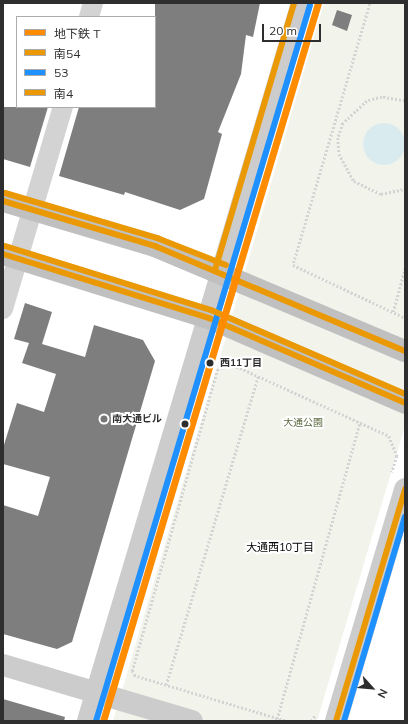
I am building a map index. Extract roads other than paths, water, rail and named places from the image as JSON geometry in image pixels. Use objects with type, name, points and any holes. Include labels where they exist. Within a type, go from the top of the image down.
[{"type":"highway","points":[[3,201],[155,246],[223,272],[405,352]]},
{"type":"highway","points":[[11,256],[209,318],[405,403]]},
{"type":"street","points":[[89,16],[94,3]]},
{"type":"street","points":[[88,721],[302,3]]},
{"type":"street","points":[[3,309],[11,256],[33,210],[63,108]]},
{"type":"street","points":[[336,721],[405,489]]},
{"type":"street","points":[[3,665],[192,721]]},
{"type":"metro line","name":"T","points":[[103,721],[318,3]]},
{"type":"place","name":"西11丁目","points":[[210,363]]},
{"type":"place","name":"南大通ビル","points":[[104,419]]},
{"type":"district","name":"大通西10丁目","points":[[280,547]]},
{"type":"park label","name":"大通公園","points":[[303,423]]}]
